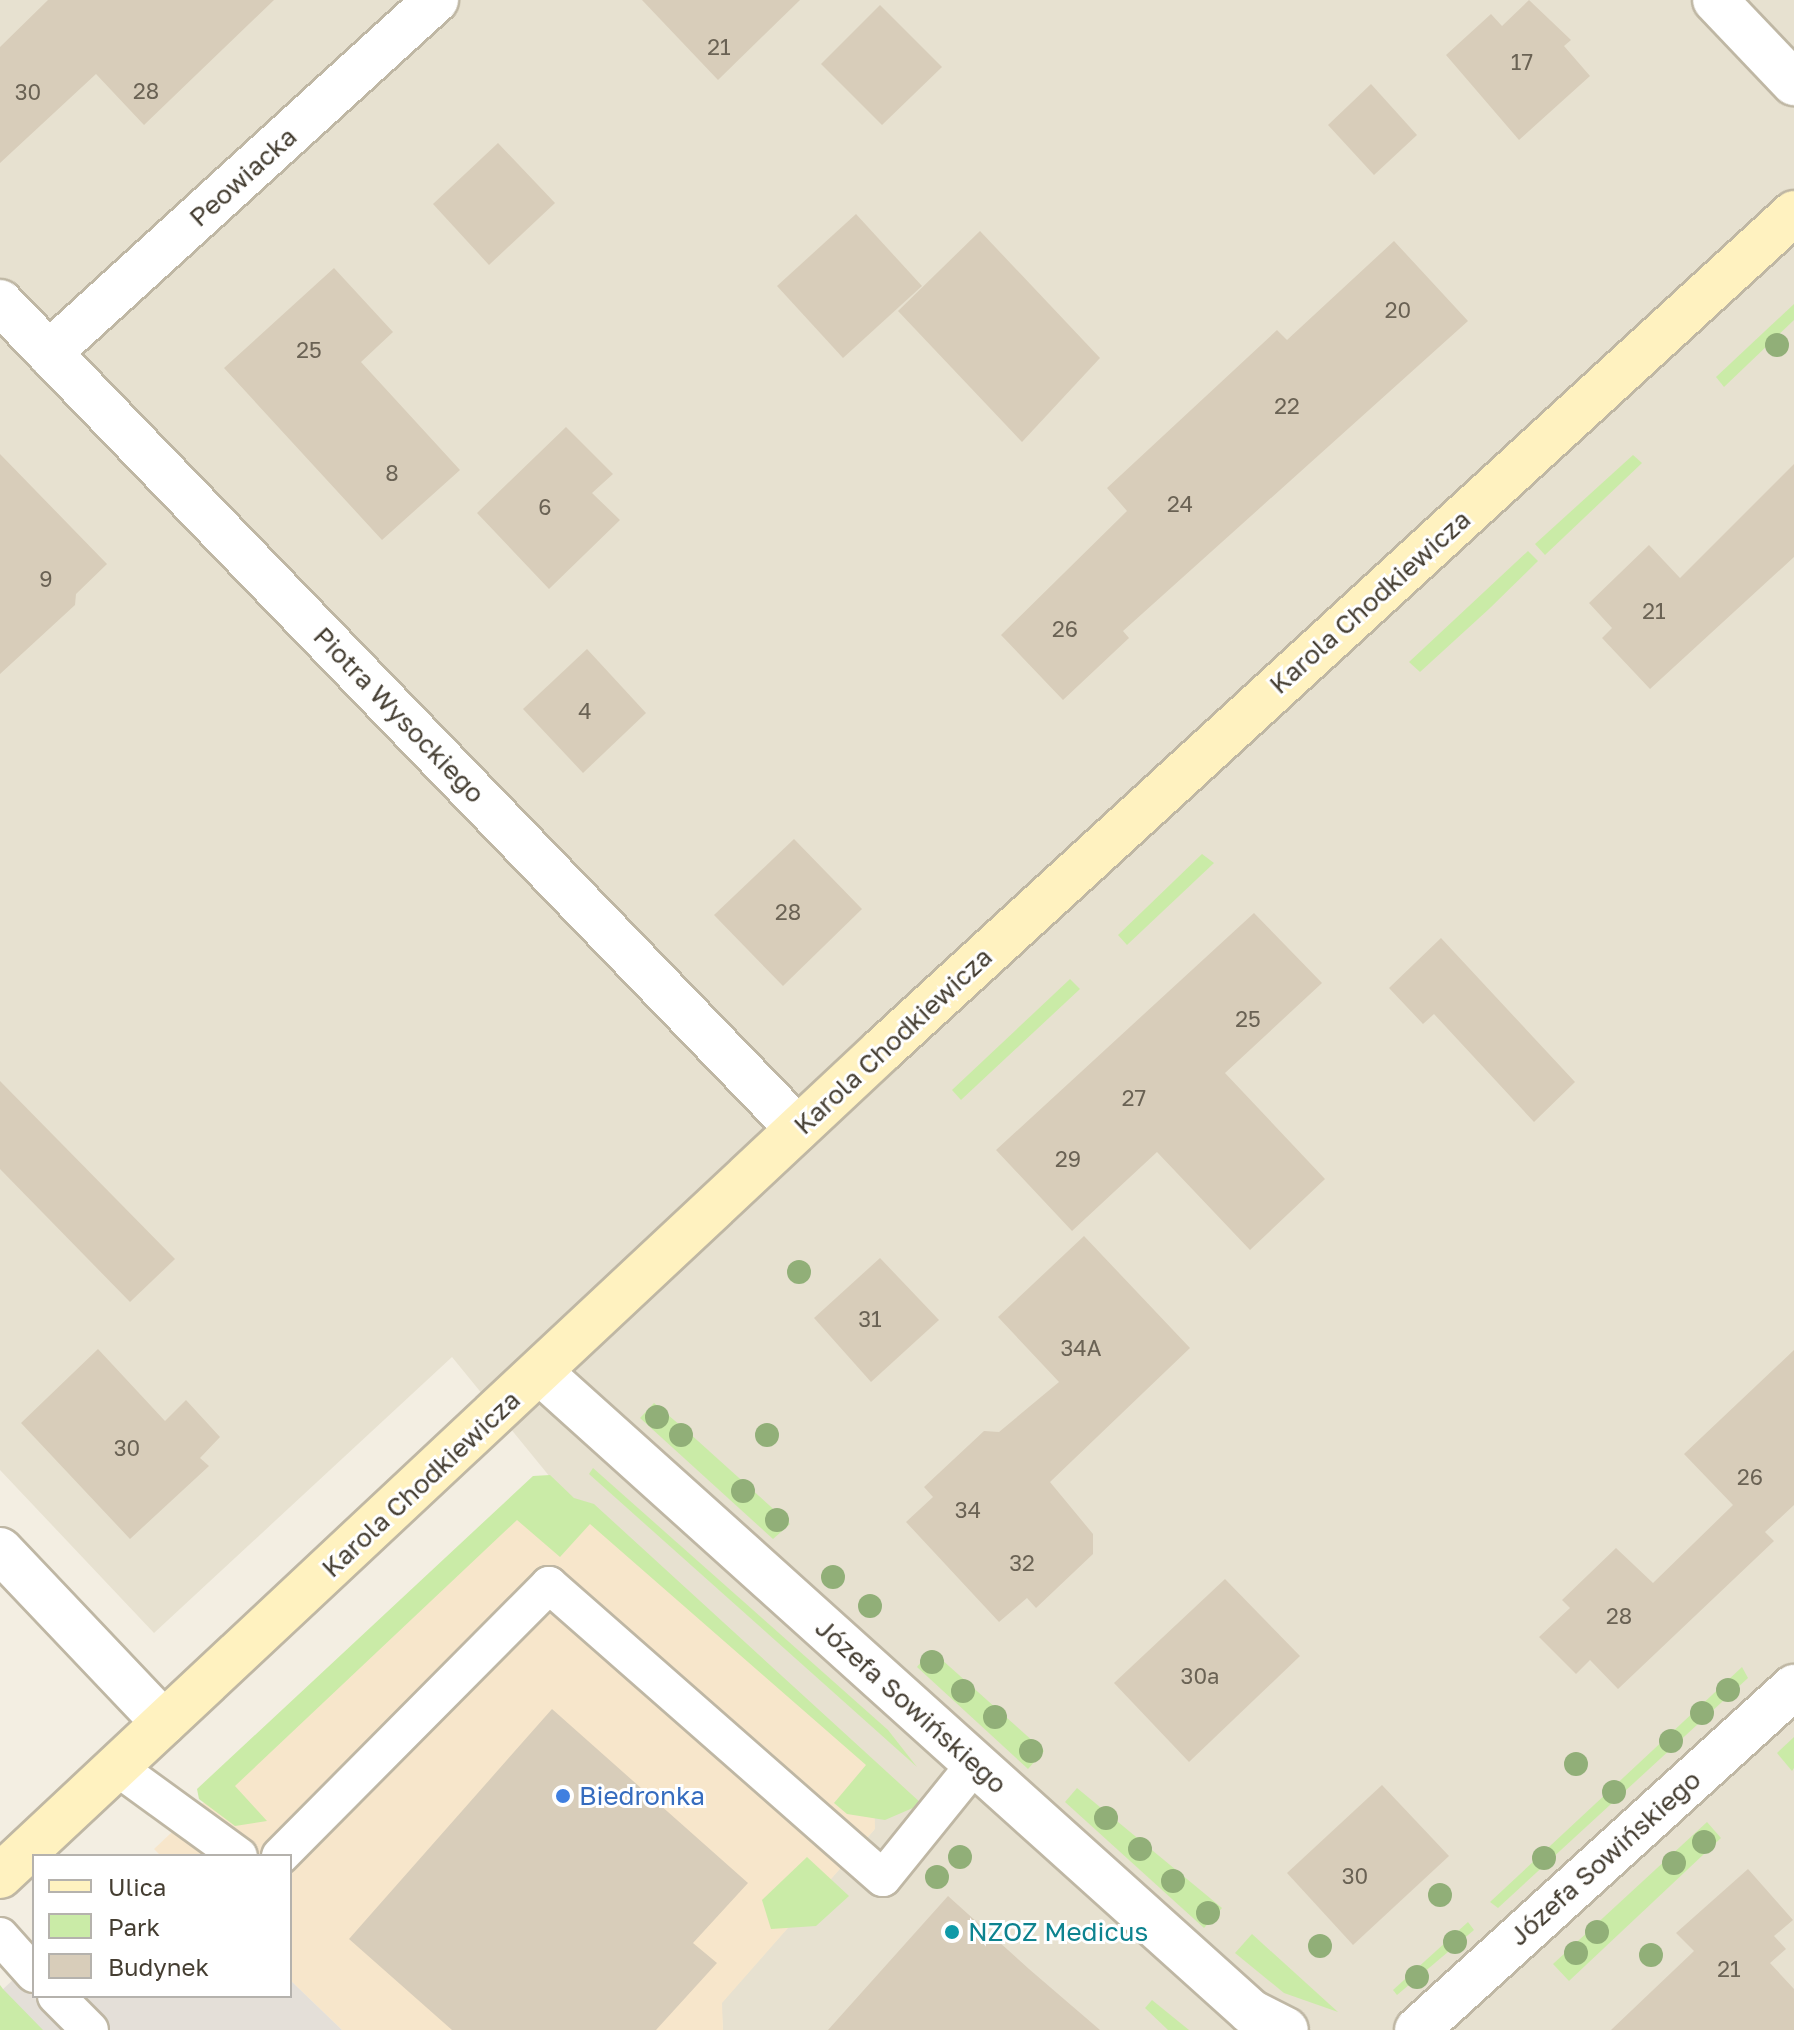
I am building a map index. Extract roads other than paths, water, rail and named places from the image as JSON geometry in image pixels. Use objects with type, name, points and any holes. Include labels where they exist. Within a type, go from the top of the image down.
[{"type":"street","name":"Peowiacka","points":[[49,353],[436,0]]},
{"type":"street","points":[[1715,0],[1794,83]]},
{"type":"street","name":"Karola Chodkiewicza","points":[[0,1876],[541,1373],[798,1129],[1794,213]]},
{"type":"street","name":"Piotra Wysockiego","points":[[0,302],[798,1129]]},
{"type":"street","name":"Józefa Sowińskiego","points":[[541,1373],[1259,2019],[1286,2030]]},
{"type":"street","points":[[0,1550],[164,1723]]},
{"type":"street","name":"Józefa Sowińskiego","points":[[1417,2030],[1794,1687]]},
{"type":"lane","points":[[282,1854],[549,1585],[883,1878],[975,1764]]},
{"type":"lane","points":[[115,1766],[236,1854]]},
{"type":"lane","points":[[0,1936],[32,1972]]},
{"type":"lane","points":[[58,1998],[90,2030]]},
{"type":"place","name":"Biedronka","points":[[563,1796]]},
{"type":"place","name":"NZOZ Medicus","points":[[952,1932]]}]
